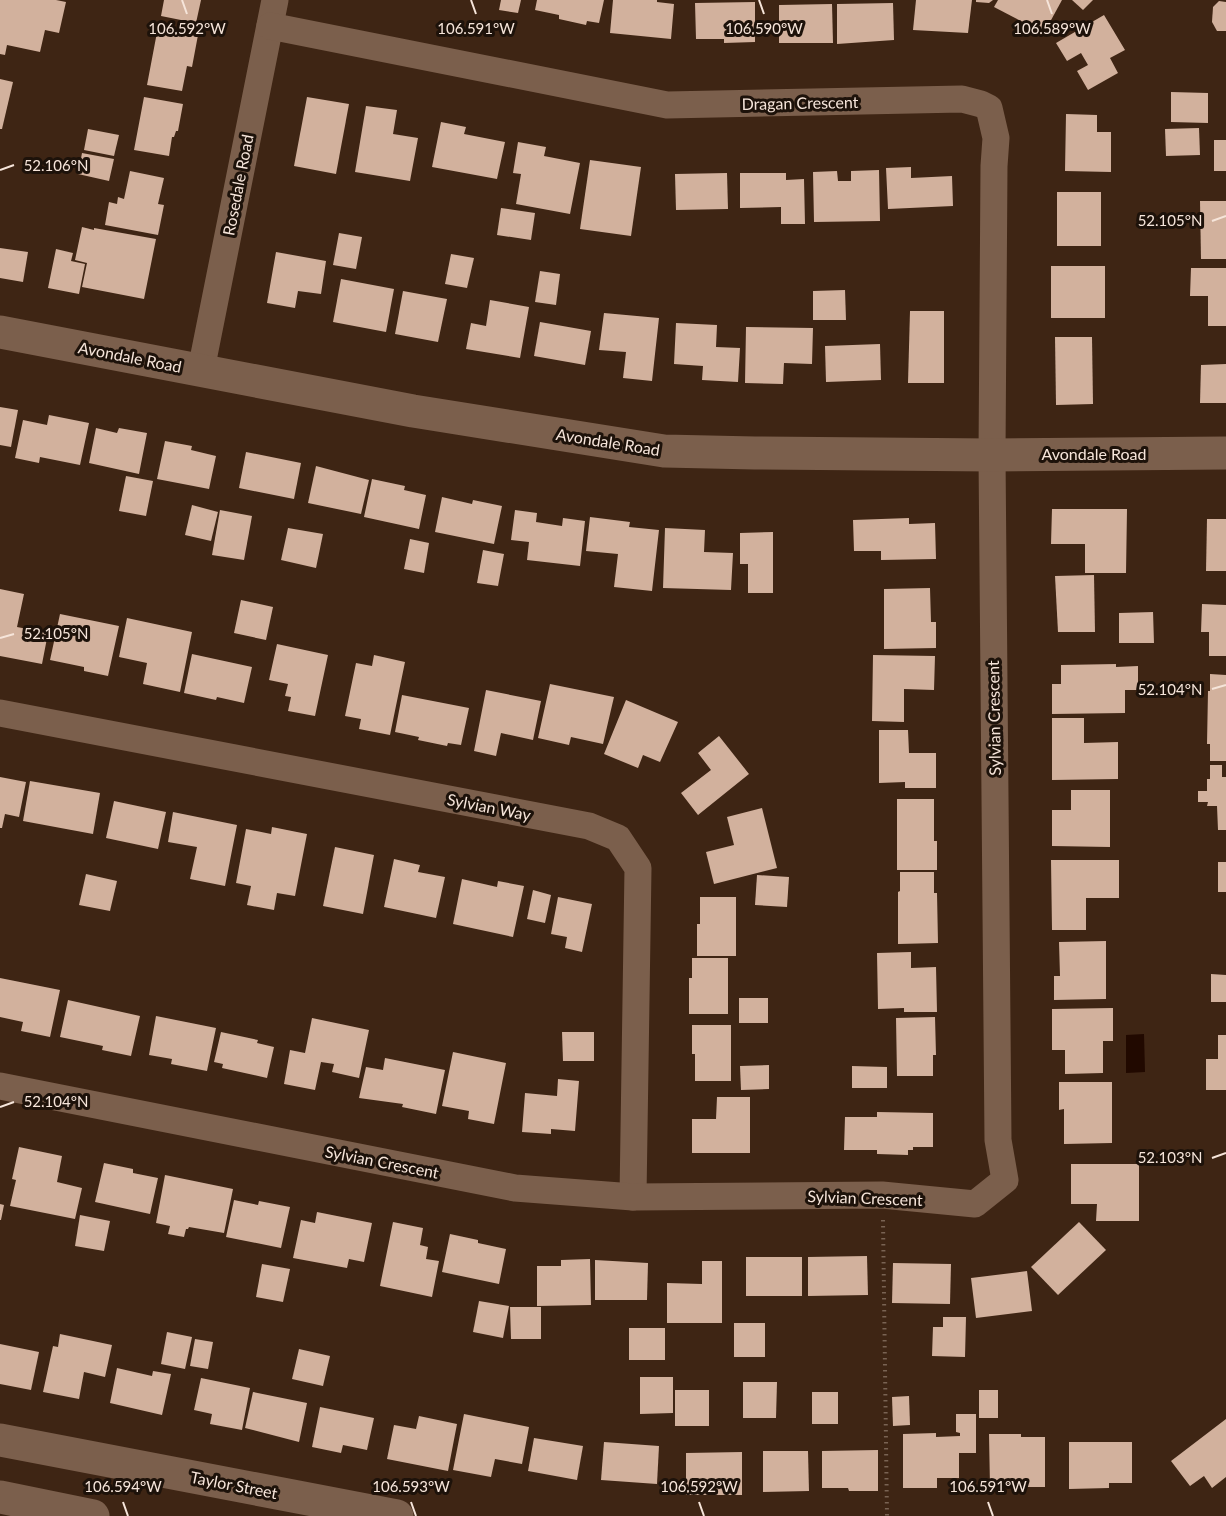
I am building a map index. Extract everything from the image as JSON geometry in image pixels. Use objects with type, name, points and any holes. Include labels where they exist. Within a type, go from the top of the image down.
[{"type":"street","name":"Rosedale Road","points":[[201,370],[273,13]]},
{"type":"street","name":"Dragan Crescent","points":[[273,13],[667,105],[962,99],[989,108],[996,138],[992,455]]},
{"type":"street","name":"Avondale Road","points":[[0,332],[413,411],[664,451],[992,455],[1226,453]]},
{"type":"street","name":"Sylvian Crescent","points":[[0,1086],[515,1188],[633,1197],[882,1195],[975,1204],[1005,1180],[998,1140],[992,455]]},
{"type":"street","name":"Sylvian Way","points":[[0,713],[589,826],[618,838],[638,868],[633,1197]]},
{"type":"street","name":"Taylor Street","points":[[0,1440],[397,1516]]},
{"type":"street","points":[[0,1497],[93,1516]]},
{"type":"path","points":[[883,1224],[887,1516]]},
{"type":"shaded area","points":[[1144,1034],[1145,1072],[1126,1073],[1126,1035]]},
{"type":"building","points":[[0,0],[66,2],[59,33],[45,30],[40,52],[7,45],[5,55],[0,54]]},
{"type":"building","points":[[164,0],[201,0],[196,23],[161,16]]},
{"type":"building","points":[[501,0],[521,0],[518,13],[499,10]]},
{"type":"building","points":[[537,0],[604,0],[599,23],[587,21],[586,25],[559,19],[559,15],[535,10]]},
{"type":"building","points":[[613,0],[657,0],[657,2],[674,4],[671,39],[610,33]]},
{"type":"building","points":[[916,0],[972,0],[968,33],[913,30]]},
{"type":"building","points":[[976,0],[993,0],[989,3],[976,2]]},
{"type":"building","points":[[998,0],[1062,0],[1044,33],[994,7]]},
{"type":"building","points":[[1072,0],[1093,0],[1083,10]]},
{"type":"building","points":[[1219,1],[1226,2],[1226,31],[1217,31],[1212,22],[1213,7]]},
{"type":"building","points":[[755,2],[755,42],[724,43],[724,39],[696,39],[695,3]]},
{"type":"building","points":[[893,3],[894,40],[837,44],[837,4]]},
{"type":"building","points":[[832,4],[833,43],[779,43],[779,5]]},
{"type":"building","points":[[1104,15],[1125,50],[1110,58],[1118,73],[1088,90],[1077,71],[1088,65],[1081,53],[1067,61],[1056,43]]},
{"type":"building","points":[[158,27],[198,35],[192,67],[187,66],[182,91],[147,85]]},
{"type":"building","points":[[0,79],[13,82],[2,129],[0,129]]},
{"type":"building","points":[[1171,92],[1208,93],[1208,123],[1171,122]]},
{"type":"building","points":[[144,97],[183,104],[178,131],[172,137],[169,156],[134,150]]},
{"type":"building","points":[[307,97],[349,104],[336,174],[294,166]]},
{"type":"building","points":[[366,106],[397,110],[393,134],[418,138],[410,181],[355,172]]},
{"type":"building","points":[[1066,114],[1097,115],[1097,132],[1111,132],[1111,172],[1065,171]]},
{"type":"building","points":[[441,122],[466,127],[464,134],[505,142],[497,179],[432,167]]},
{"type":"building","points":[[1199,128],[1200,155],[1166,156],[1165,129]]},
{"type":"building","points":[[88,129],[119,135],[114,156],[84,150]]},
{"type":"building","points":[[1214,140],[1226,140],[1226,171],[1214,171]]},
{"type":"building","points":[[518,142],[546,147],[544,156],[580,163],[570,214],[516,204],[521,174],[513,173]]},
{"type":"building","points":[[82,153],[114,159],[109,181],[78,174]]},
{"type":"building","points":[[590,160],[641,167],[631,236],[580,229]]},
{"type":"building","points":[[911,167],[911,178],[952,176],[953,206],[888,209],[886,168]]},
{"type":"building","points":[[879,170],[880,221],[814,222],[813,172],[837,171],[838,181],[851,181],[851,171]]},
{"type":"building","points":[[130,171],[164,178],[158,204],[164,205],[158,235],[105,225],[109,202],[117,204],[118,197],[124,199]]},
{"type":"building","points":[[727,173],[728,209],[676,210],[675,174]]},
{"type":"building","points":[[740,173],[786,173],[786,180],[804,179],[805,224],[781,224],[781,207],[740,208]]},
{"type":"building","points":[[1057,192],[1101,192],[1101,246],[1057,246]]},
{"type":"building","points":[[1200,201],[1226,201],[1226,259],[1201,259]]},
{"type":"building","points":[[501,208],[535,213],[531,240],[497,235]]},
{"type":"building","points":[[82,227],[156,239],[144,299],[82,287],[87,263],[75,260]]},
{"type":"building","points":[[339,233],[362,237],[356,269],[333,265]]},
{"type":"building","points":[[0,248],[28,252],[23,282],[0,278]]},
{"type":"building","points":[[56,249],[73,253],[71,261],[85,264],[79,294],[48,288]]},
{"type":"building","points":[[276,252],[326,261],[321,294],[298,291],[295,308],[267,303]]},
{"type":"building","points":[[451,254],[474,258],[467,288],[445,284]]},
{"type":"building","points":[[1051,266],[1105,266],[1105,318],[1051,318]]},
{"type":"building","points":[[1191,268],[1226,268],[1226,326],[1208,326],[1208,296],[1190,296]]},
{"type":"building","points":[[540,271],[560,274],[556,305],[535,302]]},
{"type":"building","points":[[341,279],[394,289],[386,332],[333,322]]},
{"type":"building","points":[[845,290],[846,320],[813,320],[813,291]]},
{"type":"building","points":[[403,291],[447,299],[438,342],[395,334]]},
{"type":"building","points":[[490,300],[529,307],[520,358],[466,349],[471,323],[486,326]]},
{"type":"building","points":[[910,311],[944,311],[944,383],[908,383]]},
{"type":"building","points":[[604,313],[659,318],[652,381],[623,378],[626,352],[599,350]]},
{"type":"building","points":[[540,322],[591,331],[585,365],[534,356]]},
{"type":"building","points":[[676,323],[717,325],[716,347],[740,348],[738,382],[702,380],[703,366],[674,364]]},
{"type":"building","points":[[746,327],[813,328],[812,364],[784,363],[783,384],[745,383]]},
{"type":"building","points":[[1055,337],[1092,337],[1093,404],[1056,405]]},
{"type":"building","points":[[880,344],[881,380],[826,382],[825,346]]},
{"type":"building","points":[[1226,364],[1226,403],[1200,403],[1201,365]]},
{"type":"building","points":[[0,407],[18,410],[11,447],[0,445]]},
{"type":"building","points":[[49,415],[89,423],[80,465],[40,457],[39,463],[15,458],[23,420],[47,425]]},
{"type":"building","points":[[96,428],[117,433],[119,428],[147,433],[139,474],[89,463]]},
{"type":"building","points":[[165,441],[192,446],[191,450],[216,456],[209,489],[157,479]]},
{"type":"building","points":[[246,452],[301,463],[294,499],[239,488]]},
{"type":"building","points":[[316,466],[369,480],[361,514],[308,503]]},
{"type":"building","points":[[126,476],[153,481],[146,516],[119,511]]},
{"type":"building","points":[[372,479],[405,486],[404,490],[426,495],[419,529],[364,517]]},
{"type":"building","points":[[442,497],[472,504],[473,500],[502,506],[494,544],[435,532]]},
{"type":"building","points":[[192,505],[218,512],[211,541],[185,535]]},
{"type":"building","points":[[1052,509],[1127,509],[1126,573],[1085,573],[1085,544],[1051,544]]},
{"type":"building","points":[[220,510],[252,516],[244,560],[212,555]]},
{"type":"building","points":[[515,510],[537,513],[536,522],[562,526],[563,518],[585,521],[580,566],[527,560],[529,542],[511,540]]},
{"type":"building","points":[[590,517],[630,522],[629,527],[659,530],[652,591],[614,587],[618,554],[586,551]]},
{"type":"building","points":[[909,518],[909,524],[935,523],[936,559],[881,560],[881,551],[854,551],[853,520]]},
{"type":"building","points":[[1207,519],[1226,519],[1226,571],[1206,571]]},
{"type":"building","points":[[288,528],[323,534],[316,568],[281,560]]},
{"type":"building","points":[[665,528],[705,530],[704,552],[733,553],[731,590],[663,588]]},
{"type":"building","points":[[773,532],[773,593],[748,593],[748,564],[740,564],[740,533]]},
{"type":"building","points":[[410,539],[429,543],[424,573],[404,569]]},
{"type":"building","points":[[483,550],[504,554],[498,586],[477,583]]},
{"type":"building","points":[[1094,575],[1095,632],[1058,632],[1055,576]]},
{"type":"building","points":[[930,588],[931,622],[936,622],[936,648],[884,649],[884,589]]},
{"type":"building","points":[[0,589],[24,594],[17,627],[48,633],[42,664],[0,656]]},
{"type":"building","points":[[241,600],[273,607],[266,640],[234,633]]},
{"type":"building","points":[[1202,604],[1226,605],[1226,656],[1209,656],[1209,632],[1201,632]]},
{"type":"building","points":[[1153,612],[1154,643],[1119,643],[1119,613]]},
{"type":"building","points":[[60,614],[119,626],[108,676],[84,671],[84,667],[50,660]]},
{"type":"building","points":[[127,618],[192,632],[180,692],[143,684],[147,663],[119,657]]},
{"type":"building","points":[[277,644],[328,655],[315,716],[288,711],[291,697],[285,696],[288,684],[269,680]]},
{"type":"building","points":[[192,654],[252,667],[244,703],[184,693]]},
{"type":"building","points":[[374,655],[405,662],[390,735],[359,729],[361,719],[345,716],[356,663],[372,666]]},
{"type":"building","points":[[873,655],[935,656],[934,690],[904,689],[904,722],[872,721]]},
{"type":"building","points":[[1116,664],[1116,667],[1138,666],[1138,690],[1125,690],[1125,713],[1052,714],[1052,684],[1061,684],[1061,665]]},
{"type":"building","points":[[1210,674],[1226,675],[1226,761],[1210,761],[1210,744],[1207,744]]},
{"type":"building","points":[[550,684],[614,697],[603,744],[571,737],[569,745],[538,738]]},
{"type":"building","points":[[486,690],[541,701],[533,740],[501,733],[496,756],[474,751]]},
{"type":"building","points":[[402,695],[469,708],[461,745],[448,743],[447,746],[395,732]]},
{"type":"building","points":[[626,700],[678,722],[660,762],[643,755],[638,768],[604,754]]},
{"type":"building","points":[[1052,718],[1084,718],[1084,743],[1118,742],[1118,779],[1052,780]]},
{"type":"building","points":[[879,730],[908,730],[909,753],[936,753],[936,788],[905,788],[905,782],[879,783]]},
{"type":"building","points":[[719,736],[749,774],[698,815],[681,793],[711,770],[698,753]]},
{"type":"building","points":[[1210,765],[1222,765],[1222,777],[1226,777],[1226,830],[1218,830],[1217,806],[1207,806],[1208,802],[1198,802],[1198,791],[1207,791]]},
{"type":"building","points":[[0,777],[26,782],[19,817],[5,814],[2,828],[0,828]]},
{"type":"building","points":[[30,781],[100,793],[93,834],[23,821]]},
{"type":"building","points":[[1071,790],[1110,790],[1110,847],[1052,846],[1052,810],[1071,810]]},
{"type":"building","points":[[897,799],[934,799],[937,870],[897,870]]},
{"type":"building","points":[[114,801],[166,812],[158,849],[106,838]]},
{"type":"building","points":[[762,808],[777,868],[714,884],[706,852],[734,845],[727,817]]},
{"type":"building","points":[[173,812],[237,825],[225,886],[190,879],[197,847],[168,842]]},
{"type":"building","points":[[272,827],[307,834],[295,896],[277,893],[274,910],[247,905],[251,886],[236,883],[246,829],[271,834]]},
{"type":"building","points":[[335,847],[374,855],[363,914],[323,906]]},
{"type":"building","points":[[394,859],[420,865],[418,872],[445,877],[436,918],[384,907]]},
{"type":"building","points":[[1051,860],[1119,860],[1119,898],[1086,898],[1086,930],[1052,930]]},
{"type":"building","points":[[1218,862],[1226,862],[1226,892],[1218,892]]},
{"type":"building","points":[[900,872],[934,872],[934,893],[937,893],[938,943],[898,944]]},
{"type":"building","points":[[86,874],[117,881],[110,911],[79,905]]},
{"type":"building","points":[[757,875],[789,877],[787,907],[755,905]]},
{"type":"building","points":[[462,879],[497,887],[498,881],[524,886],[513,937],[453,924]]},
{"type":"building","points":[[533,890],[551,895],[545,923],[527,919]]},
{"type":"building","points":[[558,897],[592,904],[582,952],[565,948],[567,937],[551,934]]},
{"type":"building","points":[[700,897],[736,897],[736,956],[697,956]]},
{"type":"building","points":[[1106,941],[1106,999],[1054,1000],[1054,976],[1060,976],[1059,942]]},
{"type":"building","points":[[911,952],[911,968],[936,967],[937,1012],[904,1012],[904,1008],[878,1009],[877,953]]},
{"type":"building","points":[[692,958],[728,958],[728,1014],[689,1014],[689,978],[692,978]]},
{"type":"building","points":[[1211,974],[1226,975],[1226,1002],[1211,1002]]},
{"type":"building","points":[[0,978],[60,990],[50,1037],[21,1031],[23,1022],[0,1017]]},
{"type":"building","points":[[739,998],[768,998],[768,1023],[739,1023]]},
{"type":"building","points":[[68,1000],[140,1016],[131,1056],[102,1050],[103,1046],[60,1037]]},
{"type":"building","points":[[1113,1008],[1113,1041],[1103,1041],[1103,1073],[1065,1074],[1065,1050],[1052,1050],[1052,1009]]},
{"type":"building","points":[[156,1016],[216,1028],[207,1071],[171,1064],[172,1059],[149,1055]]},
{"type":"building","points":[[935,1017],[936,1055],[933,1055],[933,1076],[897,1076],[896,1018]]},
{"type":"building","points":[[312,1018],[369,1030],[359,1078],[332,1072],[334,1064],[321,1062],[315,1090],[284,1084],[290,1050],[305,1053]]},
{"type":"building","points":[[692,1025],[731,1025],[731,1081],[695,1081]]},
{"type":"building","points":[[221,1032],[258,1040],[257,1043],[274,1047],[267,1078],[222,1068],[223,1064],[214,1062]]},
{"type":"building","points":[[562,1032],[594,1032],[594,1061],[563,1061]]},
{"type":"building","points":[[1218,1035],[1226,1035],[1226,1090],[1206,1090],[1206,1059],[1218,1059]]},
{"type":"building","points":[[453,1052],[506,1063],[494,1124],[468,1119],[469,1111],[442,1106]]},
{"type":"building","points":[[385,1058],[445,1070],[436,1114],[402,1107],[403,1104],[359,1098],[366,1067],[383,1070]]},
{"type":"building","points":[[769,1065],[769,1089],[741,1090],[740,1066]]},
{"type":"building","points":[[852,1066],[887,1067],[887,1088],[852,1088]]},
{"type":"building","points":[[558,1079],[579,1081],[575,1131],[551,1129],[551,1134],[522,1132],[525,1093],[557,1096]]},
{"type":"building","points":[[1059,1082],[1112,1082],[1112,1143],[1064,1144],[1064,1109],[1059,1110]]},
{"type":"building","points":[[717,1097],[750,1097],[750,1153],[692,1153],[692,1119],[716,1119]]},
{"type":"building","points":[[877,1112],[933,1113],[933,1147],[913,1147],[913,1150],[908,1150],[908,1155],[877,1154],[877,1150],[844,1150],[845,1117],[877,1117]]},
{"type":"building","points":[[19,1147],[62,1156],[57,1182],[82,1188],[75,1219],[10,1206],[16,1180],[12,1179]]},
{"type":"building","points":[[104,1163],[133,1169],[133,1173],[158,1178],[150,1214],[95,1202]]},
{"type":"building","points":[[1071,1164],[1139,1164],[1139,1221],[1096,1221],[1097,1204],[1071,1204]]},
{"type":"building","points":[[165,1175],[233,1189],[224,1233],[189,1227],[184,1237],[168,1234],[170,1226],[156,1223]]},
{"type":"building","points":[[234,1200],[258,1205],[259,1201],[290,1207],[281,1248],[226,1237]]},
{"type":"building","points":[[0,1204],[4,1205],[1,1220],[0,1220]]},
{"type":"building","points":[[317,1212],[372,1223],[364,1262],[349,1259],[347,1268],[293,1258],[301,1220],[315,1223]]},
{"type":"building","points":[[80,1215],[110,1221],[104,1251],[75,1246]]},
{"type":"building","points":[[393,1222],[423,1228],[420,1245],[428,1247],[426,1259],[439,1261],[432,1297],[380,1286]]},
{"type":"building","points":[[1079,1222],[1106,1250],[1058,1295],[1031,1267]]},
{"type":"building","points":[[450,1234],[506,1249],[499,1284],[442,1272]]},
{"type":"building","points":[[867,1256],[868,1295],[808,1296],[808,1257]]},
{"type":"building","points":[[746,1257],[802,1257],[802,1296],[746,1296]]},
{"type":"building","points":[[590,1259],[591,1305],[537,1306],[537,1266],[561,1266],[561,1260]]},
{"type":"building","points":[[595,1260],[648,1263],[647,1300],[595,1300]]},
{"type":"building","points":[[702,1261],[722,1261],[722,1323],[667,1323],[667,1283],[702,1284]]},
{"type":"building","points":[[893,1263],[951,1264],[950,1304],[892,1303]]},
{"type":"building","points":[[262,1264],[290,1269],[283,1302],[256,1297]]},
{"type":"building","points":[[1027,1271],[1032,1311],[976,1318],[971,1278]]},
{"type":"building","points":[[479,1301],[509,1306],[503,1338],[473,1332]]},
{"type":"building","points":[[510,1307],[541,1307],[541,1339],[511,1339]]},
{"type":"building","points":[[943,1317],[966,1317],[965,1357],[932,1356],[933,1327],[943,1327]]},
{"type":"building","points":[[734,1323],[765,1323],[765,1357],[734,1357]]},
{"type":"building","points":[[629,1328],[665,1328],[665,1360],[629,1360]]},
{"type":"building","points":[[167,1332],[192,1337],[185,1369],[161,1364]]},
{"type":"building","points":[[60,1334],[112,1345],[105,1377],[84,1372],[79,1399],[43,1392],[53,1346],[58,1347]]},
{"type":"building","points":[[195,1339],[213,1342],[208,1369],[190,1366]]},
{"type":"building","points":[[0,1344],[39,1352],[31,1390],[0,1384]]},
{"type":"building","points":[[299,1349],[330,1356],[323,1386],[292,1379]]},
{"type":"building","points":[[117,1368],[152,1376],[153,1371],[171,1374],[162,1415],[110,1403]]},
{"type":"building","points":[[640,1377],[673,1377],[673,1413],[640,1414]]},
{"type":"building","points":[[201,1378],[250,1388],[242,1430],[210,1424],[212,1414],[194,1410]]},
{"type":"building","points":[[743,1382],[777,1382],[776,1418],[743,1418]]},
{"type":"building","points":[[675,1390],[709,1390],[709,1426],[675,1426]]},
{"type":"building","points":[[979,1390],[998,1390],[998,1418],[979,1418]]},
{"type":"building","points":[[253,1392],[307,1403],[299,1442],[245,1428]]},
{"type":"building","points":[[812,1392],[838,1392],[838,1424],[812,1424]]},
{"type":"building","points":[[909,1396],[910,1425],[893,1426],[892,1397]]},
{"type":"building","points":[[320,1407],[374,1418],[367,1450],[343,1445],[341,1453],[312,1447]]},
{"type":"building","points":[[464,1414],[529,1427],[522,1464],[495,1459],[491,1477],[453,1470]]},
{"type":"building","points":[[956,1414],[976,1414],[976,1453],[959,1453],[959,1478],[937,1478],[937,1488],[903,1488],[903,1434],[936,1433],[936,1437],[960,1436],[960,1433],[956,1432]]},
{"type":"building","points":[[419,1416],[457,1424],[448,1471],[387,1459],[394,1425],[416,1429]]},
{"type":"building","points":[[1226,1419],[1226,1477],[1212,1488],[1204,1476],[1190,1486],[1171,1461]]},
{"type":"building","points":[[989,1434],[1045,1437],[1045,1487],[990,1487]]},
{"type":"building","points":[[534,1438],[583,1446],[577,1480],[528,1471]]},
{"type":"building","points":[[604,1442],[659,1446],[657,1484],[601,1480]]},
{"type":"building","points":[[1069,1442],[1132,1442],[1132,1483],[1109,1483],[1109,1488],[1069,1489]]},
{"type":"building","points":[[878,1450],[878,1491],[822,1488],[822,1451]]},
{"type":"building","points":[[763,1451],[808,1451],[809,1491],[763,1492]]},
{"type":"building","points":[[742,1452],[742,1495],[686,1495],[686,1453]]}]
